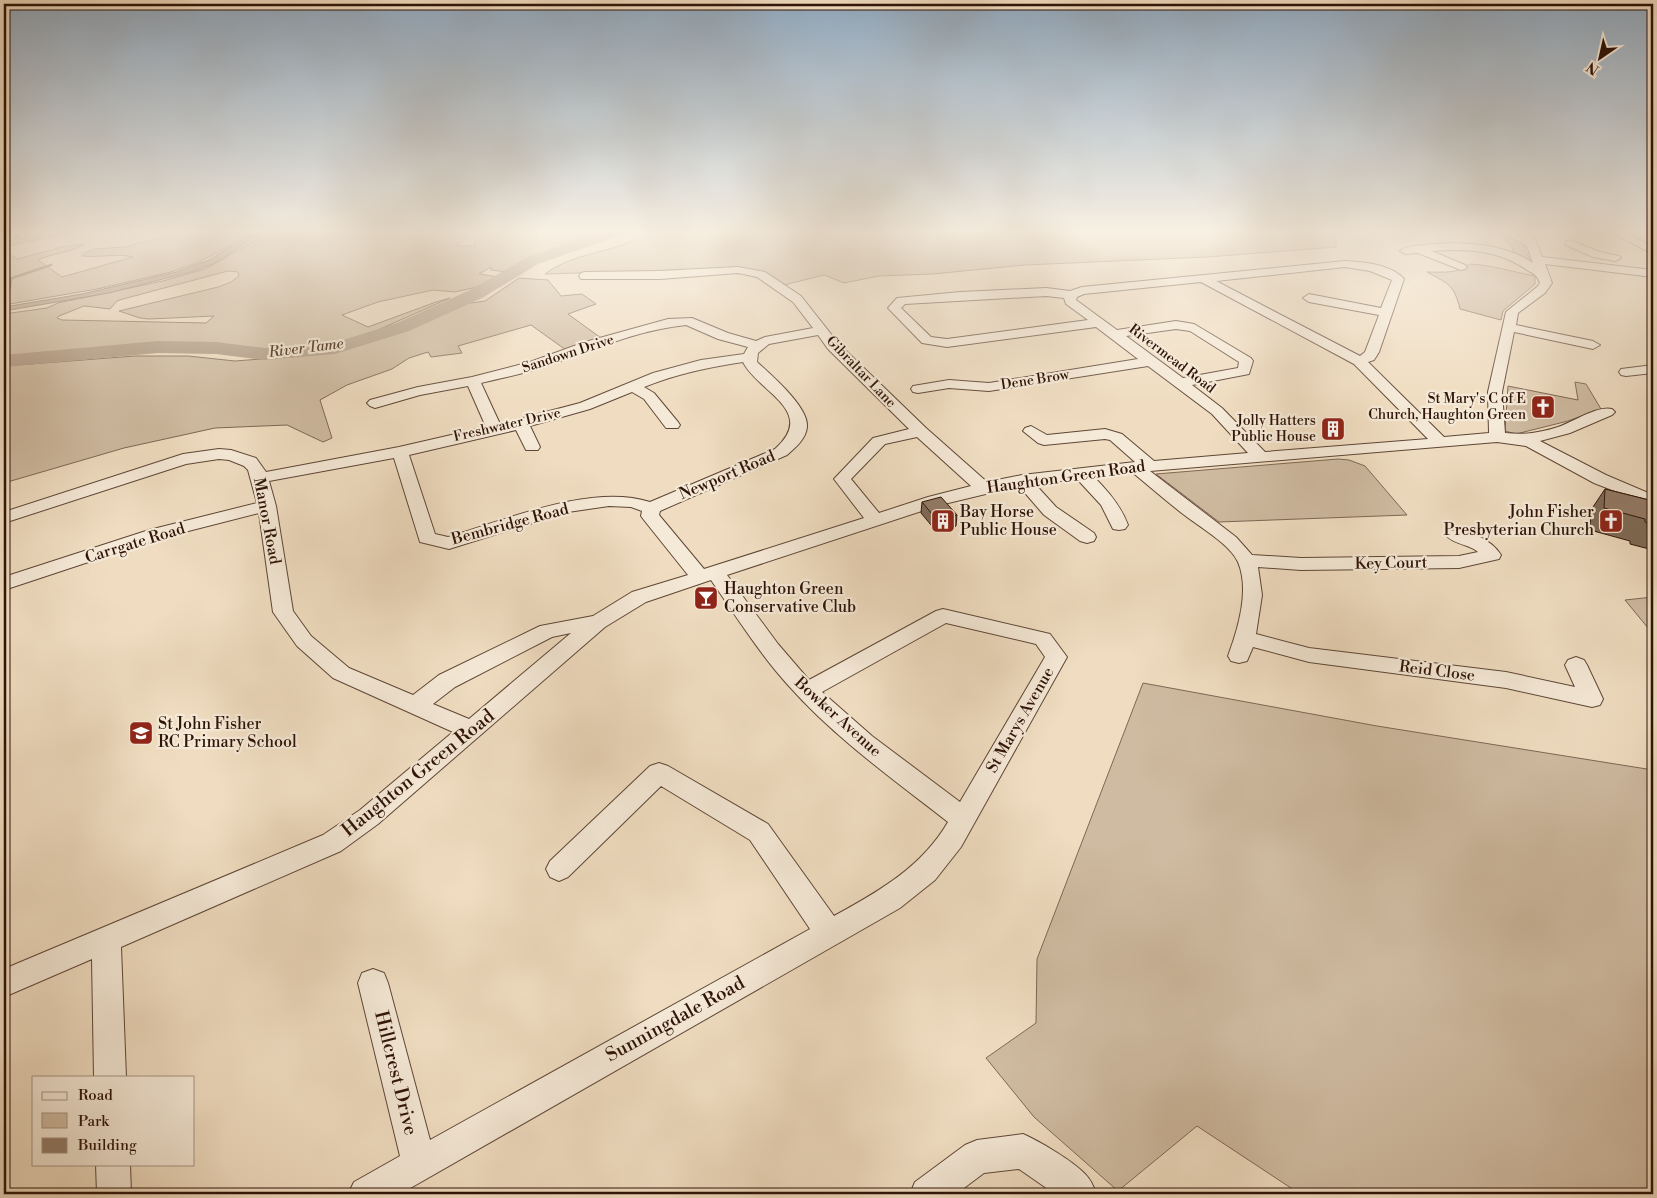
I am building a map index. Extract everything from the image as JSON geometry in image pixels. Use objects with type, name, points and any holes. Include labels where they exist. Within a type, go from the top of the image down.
[{"type":"street","name":"Gibraltar Lane","points":[[781,288],[797,299],[808,311],[833,346],[920,431],[983,488]]},
{"type":"street","points":[[1097,323],[947,343],[927,340],[894,308],[901,301],[1046,292],[1071,296],[1082,291],[1113,288]]},
{"type":"street","points":[[1221,288],[1359,361],[1441,443]]},
{"type":"street","points":[[1359,361],[1368,357],[1372,352],[1395,288]]},
{"type":"street","points":[[1497,437],[1495,392],[1512,312],[1542,288]]},
{"type":"street","name":"Rivermead Road","points":[[1071,296],[1070,301],[1097,323],[1181,383],[1216,411],[1260,457]]},
{"type":"street","points":[[1309,298],[1386,313]]},
{"type":"street","name":"Sandown Drive","points":[[375,403],[418,391],[473,381],[535,365],[590,345],[668,323],[687,321],[723,336],[754,352]]},
{"type":"street","points":[[1113,334],[1176,325],[1194,328],[1246,361],[1244,372],[1181,383]]},
{"type":"street","points":[[1509,327],[1593,344]]},
{"type":"street","points":[[754,352],[765,341],[821,330]]},
{"type":"street","name":"Freshwater Drive","points":[[260,478],[400,452],[521,424],[585,406],[658,376],[754,352]]},
{"type":"street","name":"Newport Road","points":[[651,508],[781,452],[794,440],[799,424],[794,410],[750,363],[754,352]]},
{"type":"street","name":"Dene Brow","points":[[918,389],[949,384],[989,387],[1151,361]]},
{"type":"street","points":[[1626,372],[1653,369]]},
{"type":"street","points":[[473,381],[495,429]]},
{"type":"street","points":[[634,387],[648,396],[672,425]]},
{"type":"street","points":[[1524,440],[1564,430],[1607,412]]},
{"type":"street","points":[[521,424],[532,447]]},
{"type":"street","points":[[875,519],[842,480],[879,441],[920,431]]},
{"type":"street","points":[[1032,431],[1044,440],[1096,434],[1116,437],[1142,466],[1232,544],[1246,560]]},
{"type":"street","name":"Haughton Green Road","points":[[4,984],[106,938],[332,843],[369,817],[598,622],[639,597],[875,519],[983,488],[1022,480],[1142,466],[1497,437],[1524,440]]},
{"type":"street","points":[[1524,440],[1600,478],[1653,500]]},
{"type":"street","name":"Bembridge Road","points":[[400,452],[428,538],[449,543],[566,507],[610,501],[633,502],[651,508]]},
{"type":"street","name":"Manor Road","points":[[4,518],[165,464],[199,456],[219,454],[250,462],[256,468],[260,478],[267,506],[283,612],[304,641],[342,673],[472,730]]},
{"type":"street","points":[[1080,473],[1116,512],[1120,525]]},
{"type":"street","points":[[1022,480],[1050,511],[1087,537]]},
{"type":"street","name":"Carrgate Road","points":[[4,584],[155,534],[267,506]]},
{"type":"street","points":[[651,508],[650,516],[707,574]]},
{"type":"street","name":"Key Court","points":[[1246,560],[1301,564],[1460,562],[1492,555],[1478,543],[1456,535]]},
{"type":"street","name":"Reid Close","points":[[1246,560],[1251,577],[1250,600],[1242,647],[1506,680],[1592,699],[1576,664]]},
{"type":"street","name":"Bowker Avenue","points":[[707,574],[806,691],[856,737],[963,819]]},
{"type":"street","name":"St Marys Avenue","points":[[806,691],[943,616],[1043,639],[1056,657],[963,819]]},
{"type":"street","name":"Haughton Green Road","points":[[415,706],[447,681],[547,631],[598,622]]},
{"type":"street","points":[[559,869],[658,773],[759,832],[828,933]]},
{"type":"street","name":"Sunningdale Road","points":[[366,1194],[890,898],[925,872],[952,839],[963,819]]},
{"type":"street","points":[[106,938],[110,1076]]},
{"type":"street","name":"Hillcrest Drive","points":[[373,983],[419,1164]]},
{"type":"street","points":[[927,1194],[977,1157],[1023,1151],[1072,1185],[1079,1194]]},
{"type":"street","points":[[113,1166],[114,1194]]},
{"type":"green space","points":[[4,288],[102,288],[97,289],[4,305]]},
{"type":"green space","points":[[130,288],[165,288],[117,301],[110,309],[84,306],[57,318],[62,320],[206,323],[214,316],[149,319],[119,311],[214,288],[473,288],[455,292],[433,290],[378,302],[342,315],[368,327],[450,298],[378,330],[341,342],[301,348],[303,352],[272,353],[194,347],[156,347],[4,361],[4,314],[47,308],[58,303]]},
{"type":"green space","points":[[504,288],[554,288],[561,296],[582,294],[596,304],[568,314],[601,338],[566,350],[531,325],[458,346],[462,353],[431,357],[428,352],[409,358],[392,369],[347,385],[320,400],[332,438],[323,442],[287,425],[215,428],[124,448],[4,483],[4,366],[135,356],[188,356],[235,361],[313,355],[315,351],[381,335],[450,306],[485,301]]},
{"type":"green space","points":[[1451,288],[1530,288],[1503,311],[1501,320],[1460,309]]},
{"type":"green space","points":[[1575,382],[1586,384],[1601,409],[1568,421],[1516,434],[1505,431],[1508,386],[1578,400]]},
{"type":"green space","points":[[1338,459],[1349,460],[1365,466],[1407,515],[1219,522],[1156,474]]},
{"type":"green space","points":[[1653,597],[1653,634],[1625,600]]},
{"type":"green space","points":[[1143,683],[1377,726],[1653,770],[1653,1194],[1300,1194],[1197,1126],[1118,1191],[1034,1117],[986,1058],[1036,1023],[1037,959]]},
{"type":"shaded area","points":[[108,288],[129,288],[4,311],[4,307]]},
{"type":"building","points":[[1605,489],[1653,501],[1653,524],[1645,522],[1645,519],[1604,508]]},
{"type":"building","points":[[941,497],[957,515],[937,520],[922,502]]},
{"type":"waterway","name":"River Tame","points":[[4,361],[158,347],[216,348],[265,354],[335,348],[403,327],[487,288]]},
{"type":"place","name":"St Mary's C of E Church, Haughton Green","points":[[1543,407]]},
{"type":"place","name":"Jolly Hatters Public House","points":[[1333,429]]},
{"type":"place","name":"Bay Horse Public House","points":[[943,521]]},
{"type":"place","name":"John Fisher Presbyterian Church","points":[[1611,521]]},
{"type":"place","name":"Haughton Green Conservative Club","points":[[706,598]]},
{"type":"place","name":"St John Fisher RC Primary School","points":[[141,733]]}]
